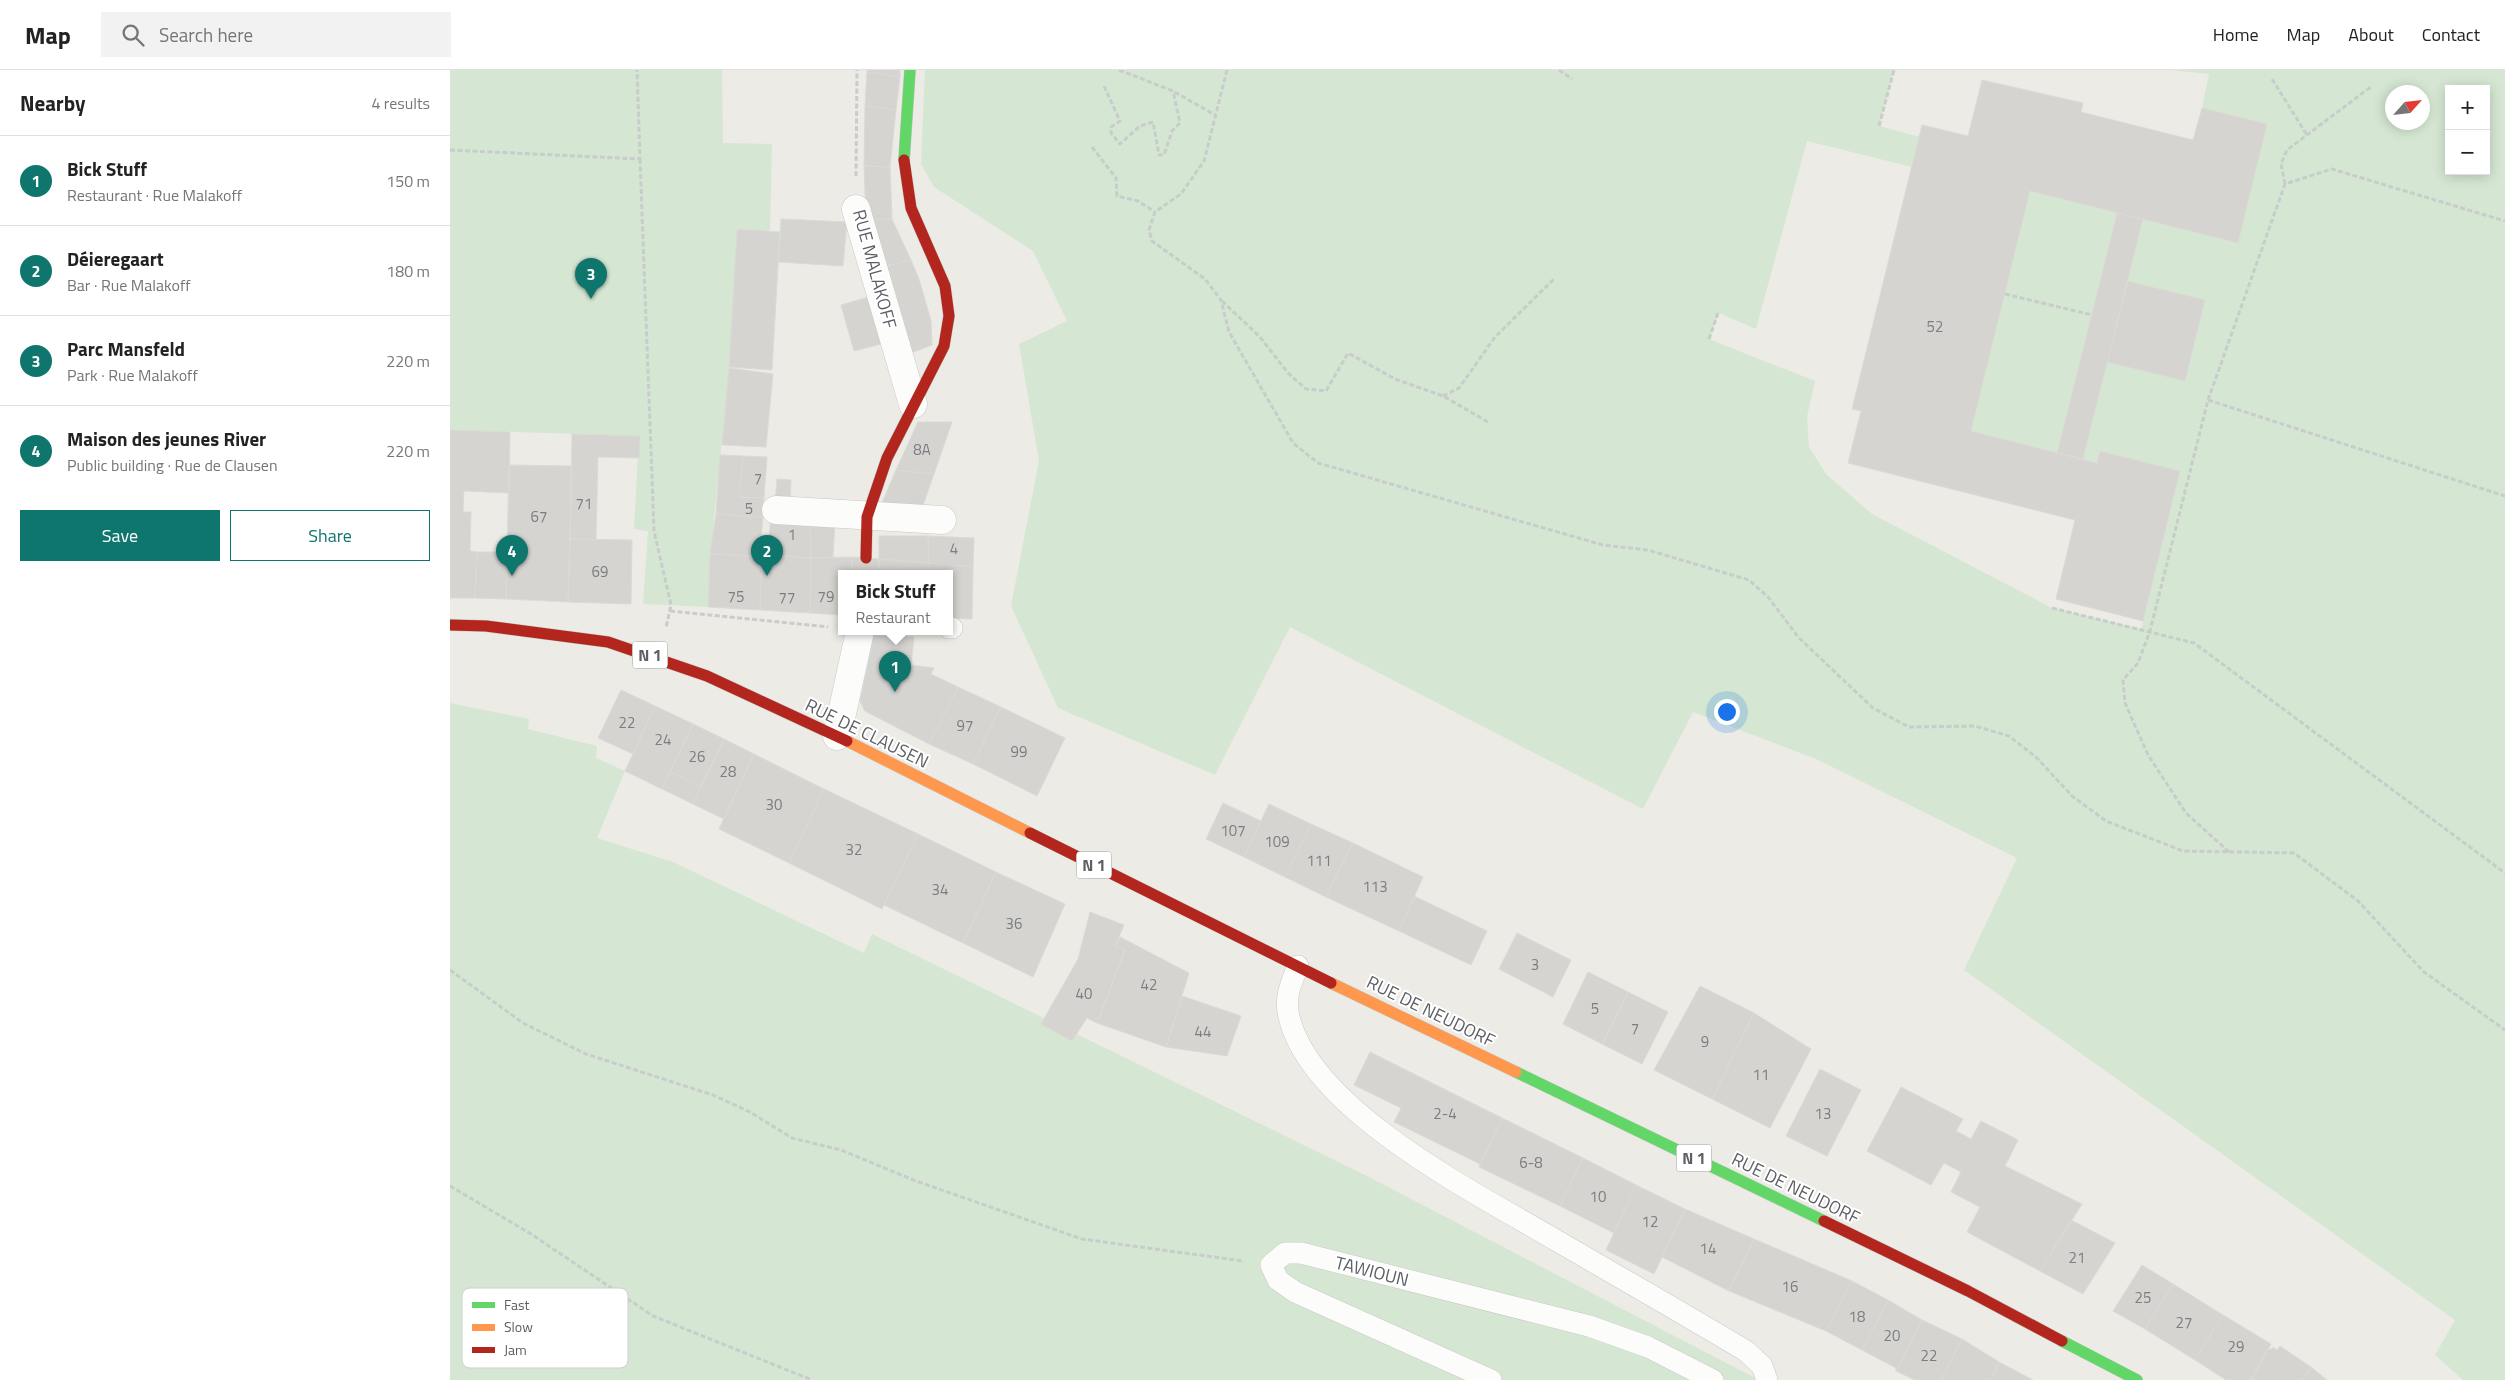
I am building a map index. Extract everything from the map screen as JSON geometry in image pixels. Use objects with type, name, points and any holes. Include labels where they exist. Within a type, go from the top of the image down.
[{"type":"main road","points":[[866,558],[868,517],[887,458],[944,346],[949,316],[945,286],[911,208],[904,162],[910,70]]},
{"type":"main road","name":"RUE DE CLAUSEN","points":[[450,625],[486,626],[608,642],[707,676],[837,736],[1247,942]]},
{"type":"main road","name":"RUE DE NEUDORF","points":[[1247,942],[1968,1291],[2138,1380]]},
{"type":"street","name":"RUE MALAKOFF","points":[[856,209],[914,404]]},
{"type":"street","points":[[776,510],[942,520]]},
{"type":"street","points":[[837,736],[859,635]]},
{"type":"lane","points":[[1298,966],[1288,989],[1289,1016],[1302,1048],[1330,1087],[1371,1123],[1429,1166],[1746,1351],[1762,1366],[1767,1380]]},
{"type":"lane","name":"TAWIOUN","points":[[1271,1265],[1285,1253],[1300,1253],[1589,1326],[1648,1347],[1713,1380]]},
{"type":"lane","points":[[1271,1265],[1278,1280],[1295,1292],[1491,1380]]},
{"type":"path","points":[[637,70],[654,531],[671,605]]},
{"type":"path","name":"RUE MALAKOFF","points":[[856,209],[857,70]]},
{"type":"path","points":[[1119,70],[1173,91],[1215,115]]},
{"type":"path","points":[[1227,70],[1204,162],[1181,194],[1155,212],[1149,230],[1152,242],[1205,279],[1221,300],[1260,337],[1288,373],[1306,389],[1326,391],[1348,353],[1395,379],[1443,396],[1488,422]]},
{"type":"path","points":[[1559,70],[1572,78]]},
{"type":"path","points":[[1879,126],[1894,70]]},
{"type":"path","points":[[2272,79],[2307,135]]},
{"type":"path","points":[[1104,86],[1120,121],[1111,127],[1111,133],[1120,144],[1140,126],[1154,122],[1159,155],[1164,155],[1172,131],[1180,123],[1173,91]]},
{"type":"path","points":[[2230,852],[2186,814],[2148,755],[2125,703],[2123,680],[2138,663],[2150,632],[2208,400],[2285,184],[2281,164],[2287,150],[2372,86]]},
{"type":"path","points":[[1092,147],[1116,178],[1117,196],[1138,201],[1155,212]]},
{"type":"path","points":[[450,150],[640,159]]},
{"type":"path","points":[[2285,184],[2332,169],[2505,222]]},
{"type":"path","points":[[1443,396],[1459,388],[1495,337],[1554,278]]},
{"type":"path","points":[[2005,294],[2092,315]]},
{"type":"path","points":[[1221,300],[1229,332],[1293,443],[1318,463],[1602,545],[1648,550],[1749,580],[1768,597],[1799,638],[1873,708],[1909,727],[1975,726],[2009,736],[2038,758],[2072,796],[2106,821],[2183,851],[2294,853],[2358,900],[2424,972],[2505,1030]]},
{"type":"path","points":[[1708,339],[1718,313]]},
{"type":"path","points":[[2208,400],[2505,496]]},
{"type":"path","points":[[2052,608],[2194,644],[2505,873]]},
{"type":"path","points":[[670,611],[832,627]]},
{"type":"path","points":[[450,970],[523,1023],[586,1054],[713,1095],[750,1112],[792,1138],[842,1150],[916,1181],[1082,1239],[1271,1265]]},
{"type":"path","points":[[450,1186],[531,1234],[611,1288]]},
{"type":"path","points":[[628,1299],[653,1316],[812,1380]]},
{"type":"green space","points":[[450,70],[722,70],[723,143],[772,144],[770,231],[737,230],[730,352],[714,518],[708,607],[643,604],[648,531],[634,529],[639,436],[450,430]]},
{"type":"green space","points":[[925,70],[1894,70],[1879,126],[1920,137],[1912,167],[1807,141],[1756,329],[1719,313],[1709,339],[1815,381],[1807,417],[1809,447],[1827,475],[1872,514],[2052,608],[2141,629],[2180,471],[2100,451],[2097,463],[2083,459],[2107,362],[2185,381],[2205,300],[2127,281],[2143,219],[2238,243],[2267,124],[2202,108],[2209,74],[2170,70],[2505,70],[2505,1380],[2463,1380],[2435,1355],[2455,1320],[1964,970],[2017,858],[1816,759],[1693,712],[1643,809],[1290,627],[1215,775],[1058,708],[1011,606],[1039,461],[1019,344],[1067,321],[1033,251],[934,187],[921,164]]},
{"type":"green space","points":[[2030,191],[2117,213],[2057,453],[1971,431]]},
{"type":"green space","points":[[450,703],[529,719],[528,729],[597,746],[596,758],[625,771],[597,838],[673,862],[864,953],[872,934],[1365,1175],[1759,1380],[450,1380]]},
{"type":"building","points":[[867,70],[900,70],[900,77],[867,72]]},
{"type":"building","points":[[867,72],[900,77],[896,110],[865,106]]},
{"type":"building","points":[[1982,80],[2083,103],[2081,112],[2193,140],[2202,108],[2267,124],[2238,243],[2030,191],[1971,431],[2097,463],[2100,451],[2180,471],[2143,621],[2056,599],[2075,520],[1848,463],[1861,411],[1852,409],[1922,125],[1968,136]]},
{"type":"building","points":[[865,106],[896,110],[890,167],[864,166]]},
{"type":"building","points":[[864,166],[890,167],[892,219],[866,220]]},
{"type":"building","points":[[2117,213],[2143,219],[2083,459],[2057,453]]},
{"type":"building","points":[[781,219],[847,222],[843,266],[778,262]]},
{"type":"building","points":[[892,219],[911,260],[881,267],[866,220]]},
{"type":"building","points":[[737,229],[780,232],[772,370],[729,367]]},
{"type":"building","points":[[911,260],[919,279],[931,321],[932,345],[911,353],[881,267]]},
{"type":"building","points":[[2127,281],[2205,300],[2185,381],[2107,362]]},
{"type":"building","points":[[872,296],[885,343],[854,351],[841,305]]},
{"type":"building","points":[[729,368],[773,374],[766,447],[722,445]]},
{"type":"building","points":[[918,422],[952,422],[934,474],[896,470]]},
{"type":"building","points":[[450,430],[510,432],[509,493],[464,491],[463,512],[471,512],[470,551],[477,552],[475,598],[450,598]]},
{"type":"building","points":[[572,434],[640,436],[639,458],[598,457],[596,540],[570,539]]},
{"type":"building","points":[[720,455],[743,456],[739,497],[764,498],[763,517],[716,514]]},
{"type":"building","points":[[743,456],[767,457],[764,498],[739,497]]},
{"type":"building","points":[[509,465],[572,466],[568,602],[506,599]]},
{"type":"building","points":[[896,470],[934,474],[921,511],[879,510]]},
{"type":"building","points":[[777,479],[791,480],[790,503],[775,502]]},
{"type":"building","points":[[716,514],[763,517],[761,537],[757,537],[756,556],[710,554]]},
{"type":"building","points":[[771,515],[810,519],[811,558],[771,555],[772,538],[769,538]]},
{"type":"building","points":[[810,519],[835,522],[833,557],[811,558]]},
{"type":"building","points":[[879,536],[928,536],[929,563],[879,559]]},
{"type":"building","points":[[928,536],[974,538],[973,567],[929,563]]},
{"type":"building","points":[[757,537],[772,538],[771,555],[762,554],[760,610],[708,607],[710,554],[756,556]]},
{"type":"building","points":[[570,539],[632,540],[631,604],[568,602]]},
{"type":"building","points":[[477,552],[507,552],[506,599],[475,598]]},
{"type":"building","points":[[762,554],[811,558],[810,613],[760,610]]},
{"type":"building","points":[[852,557],[852,570],[838,570],[838,615],[810,613],[811,558]]},
{"type":"building","points":[[852,557],[879,559],[879,570],[852,570]]},
{"type":"building","points":[[879,559],[929,563],[928,570],[879,570]]},
{"type":"building","points":[[929,563],[973,567],[972,619],[953,618],[953,570],[928,570]]},
{"type":"building","points":[[874,635],[914,637],[911,665],[934,668],[931,674],[958,687],[929,744],[865,711],[860,701]]},
{"type":"building","points":[[958,687],[1001,707],[973,764],[929,744]]},
{"type":"building","points":[[621,690],[655,706],[633,754],[598,738]]},
{"type":"building","points":[[655,706],[693,724],[662,789],[625,771]]},
{"type":"building","points":[[1001,707],[1065,738],[1037,796],[973,764]]},
{"type":"building","points":[[693,724],[724,739],[701,787],[670,772]]},
{"type":"building","points":[[724,739],[754,754],[724,819],[693,804]]},
{"type":"building","points":[[754,754],[824,789],[789,863],[719,829]]},
{"type":"building","points":[[670,772],[701,787],[693,804],[662,789]]},
{"type":"building","points":[[824,789],[918,834],[882,909],[789,863]]},
{"type":"building","points":[[1223,803],[1261,821],[1244,857],[1206,839]]},
{"type":"building","points":[[1269,804],[1311,824],[1285,877],[1244,857]]},
{"type":"building","points":[[1311,824],[1353,843],[1326,897],[1285,877]]},
{"type":"building","points":[[918,834],[996,872],[963,943],[884,905]]},
{"type":"building","points":[[1353,843],[1423,877],[1399,931],[1326,897]]},
{"type":"building","points":[[996,872],[1065,904],[1033,977],[963,943]]},
{"type":"building","points":[[1414,896],[1487,931],[1471,965],[1399,931]]},
{"type":"building","points":[[1090,912],[1124,925],[1115,946],[1125,950],[1097,1023],[1087,1018],[1072,1041],[1041,1024],[1078,959]]},
{"type":"building","points":[[1517,933],[1571,960],[1553,997],[1499,969]]},
{"type":"building","points":[[1120,937],[1189,973],[1166,1047],[1097,1023],[1125,950],[1115,946]]},
{"type":"building","points":[[1588,972],[1628,992],[1602,1044],[1563,1024]]},
{"type":"building","points":[[1700,986],[1754,1013],[1712,1099],[1654,1070]]},
{"type":"building","points":[[1628,992],[1668,1012],[1642,1064],[1602,1044]]},
{"type":"building","points":[[1182,996],[1241,1016],[1227,1056],[1166,1047]]},
{"type":"building","points":[[1754,1013],[1811,1049],[1770,1128],[1712,1099]]},
{"type":"building","points":[[1370,1052],[1502,1118],[1480,1164],[1394,1122],[1401,1108],[1354,1085]]},
{"type":"building","points":[[1820,1069],[1861,1090],[1827,1156],[1786,1136]]},
{"type":"building","points":[[1901,1087],[1963,1119],[1956,1131],[1971,1139],[1981,1121],[2018,1140],[2005,1166],[2082,1204],[2040,1271],[1967,1232],[1980,1207],[1951,1192],[1961,1172],[1944,1163],[1931,1185],[1867,1151]]},
{"type":"building","points":[[1502,1118],[1583,1158],[1560,1206],[1479,1167]]},
{"type":"building","points":[[1583,1158],[1636,1185],[1614,1233],[1560,1206]]},
{"type":"building","points":[[1636,1185],[1685,1209],[1654,1274],[1606,1250]]},
{"type":"building","points":[[1685,1209],[1754,1239],[1729,1291],[1662,1257]]},
{"type":"building","points":[[2071,1220],[2115,1243],[2083,1294],[2040,1271]]},
{"type":"building","points":[[1754,1239],[1852,1281],[1826,1331],[1729,1291]]},
{"type":"building","points":[[2142,1265],[2173,1284],[2145,1329],[2113,1311]]},
{"type":"building","points":[[1852,1281],[1888,1300],[1862,1350],[1826,1331]]},
{"type":"building","points":[[2173,1284],[2223,1315],[2195,1360],[2145,1329]]},
{"type":"building","points":[[1888,1300],[1922,1320],[1896,1371],[1896,1368],[1862,1350]]},
{"type":"building","points":[[2223,1315],[2271,1344],[2251,1380],[2226,1380],[2195,1360]]},
{"type":"building","points":[[1922,1320],[1962,1339],[1941,1380],[1915,1380],[1896,1371]]},
{"type":"building","points":[[1962,1339],[1999,1362],[1991,1380],[1941,1380]]},
{"type":"building","points":[[2280,1346],[2311,1367],[2302,1380],[2251,1380],[2268,1348],[2270,1350],[2273,1347],[2277,1350]]},
{"type":"building","points":[[1999,1362],[2033,1380],[1991,1380]]},
{"type":"building","points":[[2311,1367],[2327,1380],[2302,1380]]},
{"type":"traffic: fast","points":[[904,160],[910,70]]},
{"type":"traffic: fast","points":[[1516,1072],[1824,1221]]},
{"type":"traffic: fast","points":[[2062,1341],[2137,1380]]},
{"type":"traffic: slow","points":[[847,741],[1030,833]]},
{"type":"traffic: slow","points":[[1331,983],[1516,1072]]},
{"type":"traffic: jam","points":[[866,558],[867,517],[887,458],[944,346],[949,316],[945,286],[911,208],[904,160]]},
{"type":"traffic: jam","points":[[450,625],[486,626],[608,642],[707,676],[847,741]]},
{"type":"traffic: jam","points":[[1030,833],[1331,983]]},
{"type":"traffic: jam","points":[[1824,1221],[1968,1291],[2062,1341]]},
{"type":"place","name":"Parc Mansfeld","points":[[591,299]]},
{"type":"place","name":"Maison des jeunes River","points":[[512,576]]},
{"type":"place","name":"Déieregaart","points":[[767,576]]},
{"type":"place","name":"Bick Stuff","points":[[895,692]]}]
